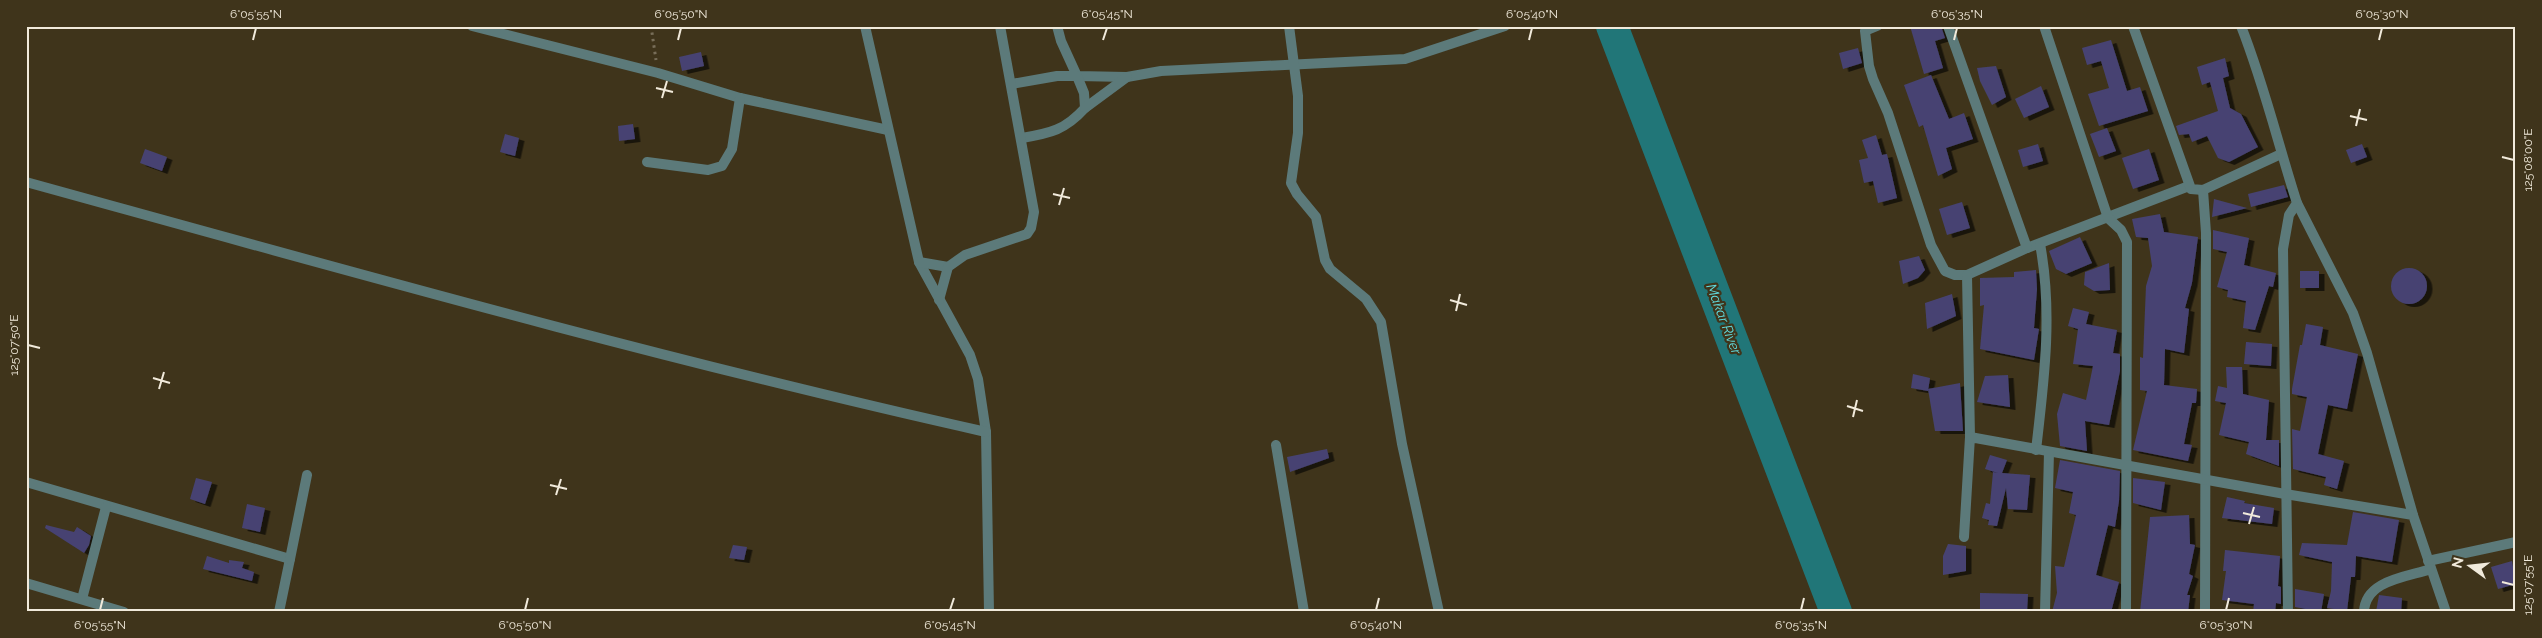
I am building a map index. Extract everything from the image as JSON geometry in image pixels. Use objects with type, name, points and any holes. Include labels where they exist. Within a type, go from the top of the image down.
[{"type":"street","points":[[472,26],[658,73],[740,98],[888,130]]},
{"type":"street","points":[[865,26],[918,262],[970,355],[978,379],[986,432],[989,612]]},
{"type":"street","points":[[939,300],[948,267],[965,255],[1027,234],[1031,228],[1034,212],[1022,138],[1000,26]]},
{"type":"street","points":[[1057,26],[1061,41],[1078,76],[1084,93],[1086,108]]},
{"type":"street","points":[[1289,26],[1298,96],[1298,133],[1291,183],[1297,194],[1316,217],[1324,260],[1330,269],[1366,299],[1381,322],[1402,444],[1439,612]]},
{"type":"street","points":[[1012,84],[1057,76],[1127,76],[1161,71],[1405,59],[1505,26]]},
{"type":"street","points":[[1877,26],[1865,29],[1871,72],[1888,113],[1931,245],[1945,271],[1955,275],[1968,275],[2027,248],[2189,186]]},
{"type":"street","points":[[1948,26],[2027,248]]},
{"type":"street","points":[[2044,26],[2108,218],[2121,230],[2127,242],[2128,465],[2126,612]]},
{"type":"street","points":[[2133,26],[2189,186],[2195,190],[2202,190],[2281,154]]},
{"type":"street","points":[[2241,26],[2262,82],[2281,154],[2297,203],[2354,313],[2368,354],[2413,515],[2446,612]]},
{"type":"street","points":[[1022,138],[1061,129],[1127,76]]},
{"type":"street","points":[[647,162],[708,170],[722,166],[732,149],[740,98]]},
{"type":"street","points":[[26,182],[857,404],[986,432]]},
{"type":"street","points":[[2202,190],[2206,233],[2205,612]]},
{"type":"street","points":[[2288,612],[2283,249],[2288,215],[2297,203]]},
{"type":"street","points":[[2036,450],[2046,358],[2048,315],[2046,280],[2040,244]]},
{"type":"street","points":[[918,262],[948,267]]},
{"type":"street","points":[[1964,537],[1970,437],[1968,275]]},
{"type":"street","points":[[1970,437],[2205,480],[2413,515]]},
{"type":"street","points":[[1276,445],[1304,612]]},
{"type":"street","points":[[2045,612],[2049,452]]},
{"type":"street","points":[[279,612],[306,475]]},
{"type":"street","points":[[26,482],[106,507],[290,559]]},
{"type":"street","points":[[82,599],[106,507]]},
{"type":"street","points":[[2364,612],[2366,598],[2373,590],[2383,584],[2429,565],[2516,542]]},
{"type":"street","points":[[26,583],[124,612]]},
{"type":"path","points":[[651,26],[658,73]]},
{"type":"building","points":[[1910,26],[1941,26],[1945,38],[1935,41],[1943,68],[1924,74]]},
{"type":"building","points":[[2111,40],[2127,91],[2140,87],[2148,111],[2099,126],[2088,94],[2109,88],[2101,61],[2087,65],[2082,48]]},
{"type":"building","points":[[1858,48],[1862,63],[1843,69],[1839,53]]},
{"type":"building","points":[[701,52],[704,66],[682,71],[679,57]]},
{"type":"building","points":[[2225,58],[2229,76],[2223,78],[2230,108],[2241,114],[2258,147],[2229,162],[2218,158],[2207,136],[2192,142],[2189,134],[2179,135],[2176,126],[2218,111],[2210,82],[2202,85],[2197,67]]},
{"type":"building","points":[[1996,66],[2006,97],[1992,105],[1980,81],[1977,68]]},
{"type":"building","points":[[1931,75],[1949,119],[1964,113],[1973,139],[1946,148],[1952,169],[1938,176],[1923,125],[1919,127],[1904,85]]},
{"type":"building","points":[[2041,86],[2049,107],[2024,118],[2015,99]]},
{"type":"building","points":[[633,124],[635,139],[619,141],[618,126]]},
{"type":"building","points":[[2107,128],[2116,151],[2099,157],[2090,134]]},
{"type":"building","points":[[505,134],[519,138],[515,156],[500,152]]},
{"type":"building","points":[[1876,135],[1882,155],[1887,154],[1897,198],[1878,203],[1873,181],[1864,183],[1859,160],[1868,158],[1862,140]]},
{"type":"building","points":[[2038,144],[2043,161],[2023,167],[2018,150]]},
{"type":"building","points":[[2362,144],[2367,157],[2351,163],[2346,150]]},
{"type":"building","points":[[145,149],[167,157],[162,171],[140,163]]},
{"type":"building","points":[[2149,149],[2159,180],[2133,189],[2122,158]]},
{"type":"building","points":[[2284,185],[2288,197],[2251,207],[2248,194]]},
{"type":"building","points":[[2214,199],[2247,208],[2212,217]]},
{"type":"building","points":[[1962,202],[1970,228],[1947,235],[1939,209]]},
{"type":"building","points":[[2160,214],[2164,232],[2198,237],[2192,283],[2185,308],[2189,309],[2184,353],[2165,349],[2164,385],[2197,389],[2196,403],[2192,403],[2184,444],[2192,445],[2188,461],[2133,450],[2147,391],[2140,390],[2140,357],[2143,358],[2146,286],[2152,266],[2148,238],[2136,237],[2132,219]]},
{"type":"building","points":[[2213,230],[2249,238],[2244,265],[2276,273],[2273,287],[2269,286],[2255,330],[2243,328],[2246,301],[2227,297],[2228,290],[2217,287],[2227,252],[2213,249]]},
{"type":"building","points":[[2080,237],[2092,263],[2066,274],[2056,269],[2049,251]]},
{"type":"building","points":[[1919,256],[1925,270],[1918,278],[1903,284],[1899,261]]},
{"type":"building","points":[[2109,263],[2110,290],[2094,291],[2084,285],[2085,272]]},
{"type":"building","points":[[2409,268],[2422,273],[2427,286],[2422,299],[2409,304],[2396,299],[2391,286],[2396,273]]},
{"type":"building","points":[[2036,270],[2037,289],[2034,328],[2039,329],[2034,360],[1980,349],[1984,305],[1980,306],[1980,278],[2014,277],[2014,272]]},
{"type":"building","points":[[2300,271],[2319,271],[2319,288],[2300,288]]},
{"type":"building","points":[[1952,294],[1956,316],[1927,329],[1925,303]]},
{"type":"building","points":[[2073,308],[2089,312],[2086,324],[2117,330],[2113,353],[2120,354],[2120,371],[2109,425],[2085,421],[2087,451],[2060,446],[2057,414],[2063,393],[2086,400],[2093,366],[2073,364],[2078,329],[2068,326]]},
{"type":"building","points":[[2306,324],[2323,327],[2320,345],[2358,354],[2347,409],[2328,405],[2318,454],[2344,461],[2337,489],[2324,485],[2326,477],[2293,469],[2292,429],[2300,431],[2307,397],[2292,394],[2292,389]]},
{"type":"building","points":[[2246,342],[2272,344],[2271,366],[2244,364]]},
{"type":"building","points":[[2226,367],[2242,367],[2243,394],[2269,400],[2266,440],[2279,440],[2279,466],[2246,454],[2249,442],[2219,435],[2226,403],[2215,401],[2218,386],[2227,388]]},
{"type":"building","points":[[1913,374],[1930,378],[1928,391],[1911,388]]},
{"type":"building","points":[[2008,375],[2010,407],[1977,402],[1985,376]]},
{"type":"building","points":[[1960,383],[1963,431],[1935,431],[1928,389]]},
{"type":"building","points":[[1327,449],[1329,458],[1290,472],[1287,457]]},
{"type":"building","points":[[1990,455],[2007,460],[2002,473],[2030,475],[2027,510],[2008,509],[2006,488],[1997,526],[1988,525],[1989,520],[1982,518],[1986,503],[1990,504],[1993,472],[1998,473],[1985,469]]},
{"type":"building","points":[[2060,460],[2120,471],[2119,501],[2115,527],[2108,525],[2096,575],[2119,582],[2111,612],[2052,612],[2057,593],[2055,566],[2064,567],[2076,515],[2069,513],[2073,492],[2055,488]]},
{"type":"building","points":[[196,478],[212,482],[205,504],[190,499]]},
{"type":"building","points":[[2133,478],[2165,482],[2161,510],[2133,503]]},
{"type":"building","points":[[2227,497],[2245,501],[2244,503],[2274,508],[2272,524],[2222,518]]},
{"type":"building","points":[[247,504],[265,508],[260,532],[242,528]]},
{"type":"building","points":[[2353,512],[2399,520],[2392,562],[2356,556],[2355,577],[2351,577],[2347,611],[2327,608],[2331,591],[2332,562],[2299,555],[2302,543],[2347,545]]},
{"type":"building","points":[[2189,515],[2190,544],[2195,545],[2189,574],[2193,576],[2187,595],[2190,595],[2188,612],[2140,612],[2150,517]]},
{"type":"building","points":[[46,525],[74,532],[77,527],[91,536],[89,545],[84,553],[45,528]]},
{"type":"building","points":[[1948,544],[1966,546],[1966,571],[1943,575],[1943,556]]},
{"type":"building","points":[[733,545],[747,547],[744,560],[729,558]]},
{"type":"building","points":[[2225,550],[2280,556],[2278,586],[2281,587],[2281,604],[2276,603],[2275,612],[2253,612],[2254,604],[2222,600],[2226,571],[2223,571]]},
{"type":"building","points":[[207,556],[229,563],[229,560],[244,562],[242,568],[254,572],[252,581],[203,569]]},
{"type":"building","points":[[2512,561],[2516,584],[2498,589],[2491,567]]},
{"type":"building","points":[[2295,589],[2324,594],[2321,612],[2295,607]]},
{"type":"building","points":[[1980,593],[2028,594],[2027,612],[1980,612]]},
{"type":"building","points":[[2379,595],[2402,598],[2401,612],[2376,612]]},
{"type":"waterway","name":"Makar River","points":[[1612,26],[1836,612]]}]
